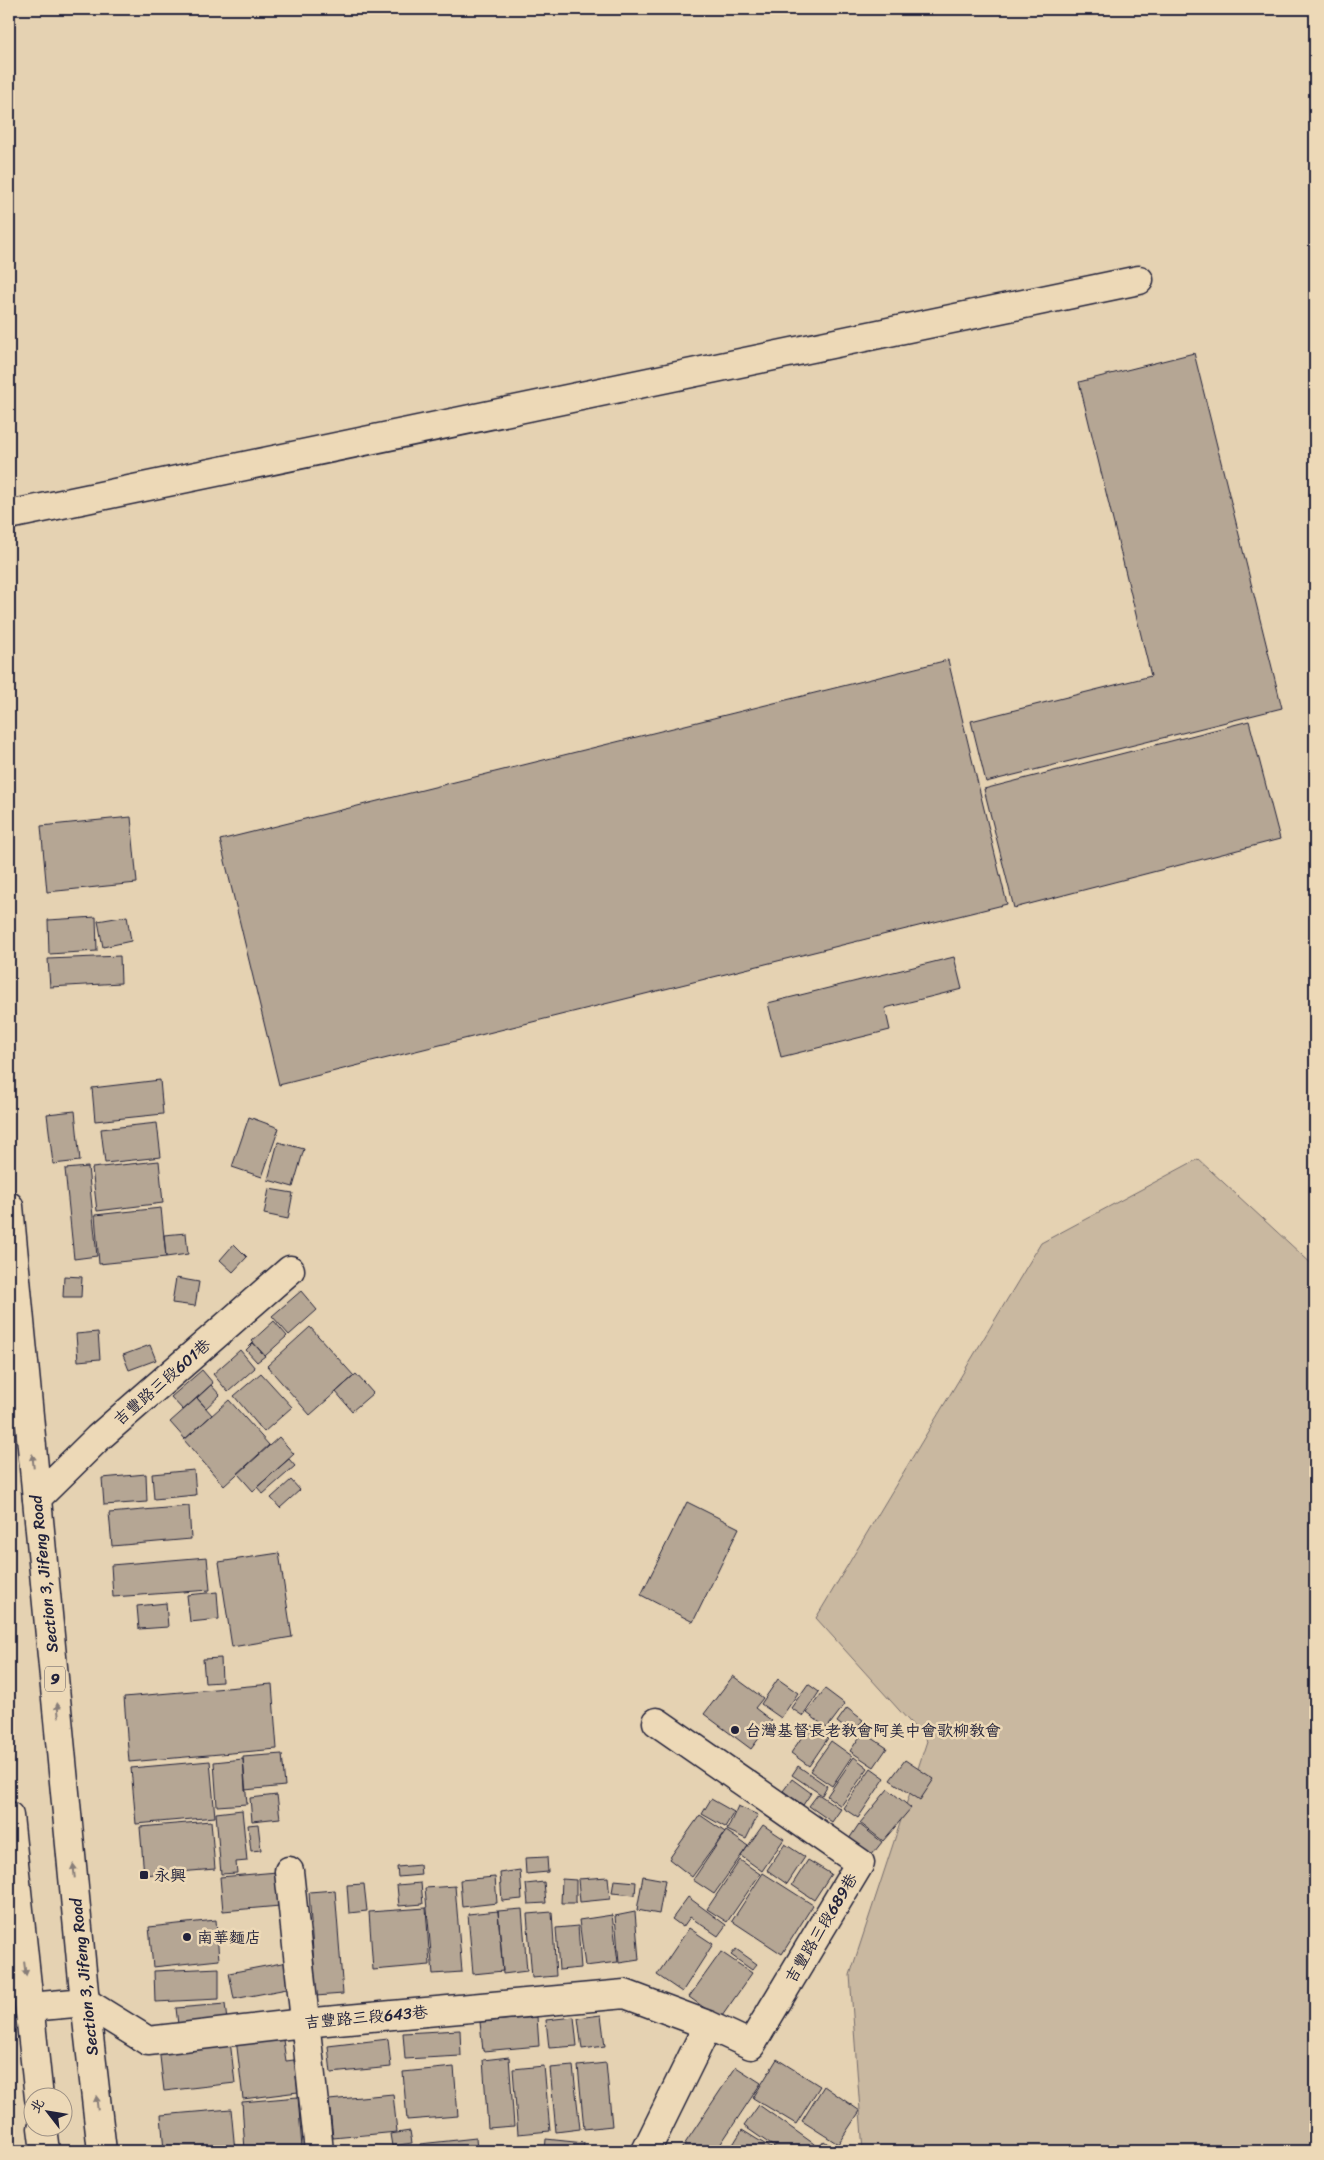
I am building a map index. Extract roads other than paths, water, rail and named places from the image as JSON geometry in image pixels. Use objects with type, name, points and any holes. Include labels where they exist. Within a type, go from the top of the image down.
[{"type":"main road","points":[[9,515],[1139,280]]},
{"type":"main road","name":"Section 3, Jifeng Road","points":[[9,1206],[102,2151]]},
{"type":"main road","name":"吉豐路三段601巷","points":[[37,1498],[98,1438],[290,1270]]},
{"type":"main road","name":"吉豐路三段689巷","points":[[657,1722],[860,1864],[750,2045],[708,2025]]},
{"type":"main road","points":[[9,1816],[38,2088]]},
{"type":"main road","points":[[289,1871],[319,2151]]},
{"type":"main road","name":"吉豐路三段643巷","points":[[86,2002],[148,2041],[304,2023],[625,1994],[708,2025]]},
{"type":"main road","points":[[30,2007],[86,2002]]},
{"type":"main road","points":[[646,2151],[708,2025]]},
{"type":"main road","points":[[43,2138],[45,2151]]},
{"type":"place","name":"台灣基督長老教會阿美中會歌柳教會","points":[[735,1730]]},
{"type":"place","name":"永興","points":[[144,1875]]},
{"type":"place","name":"南華麵店","points":[[187,1937]]}]
